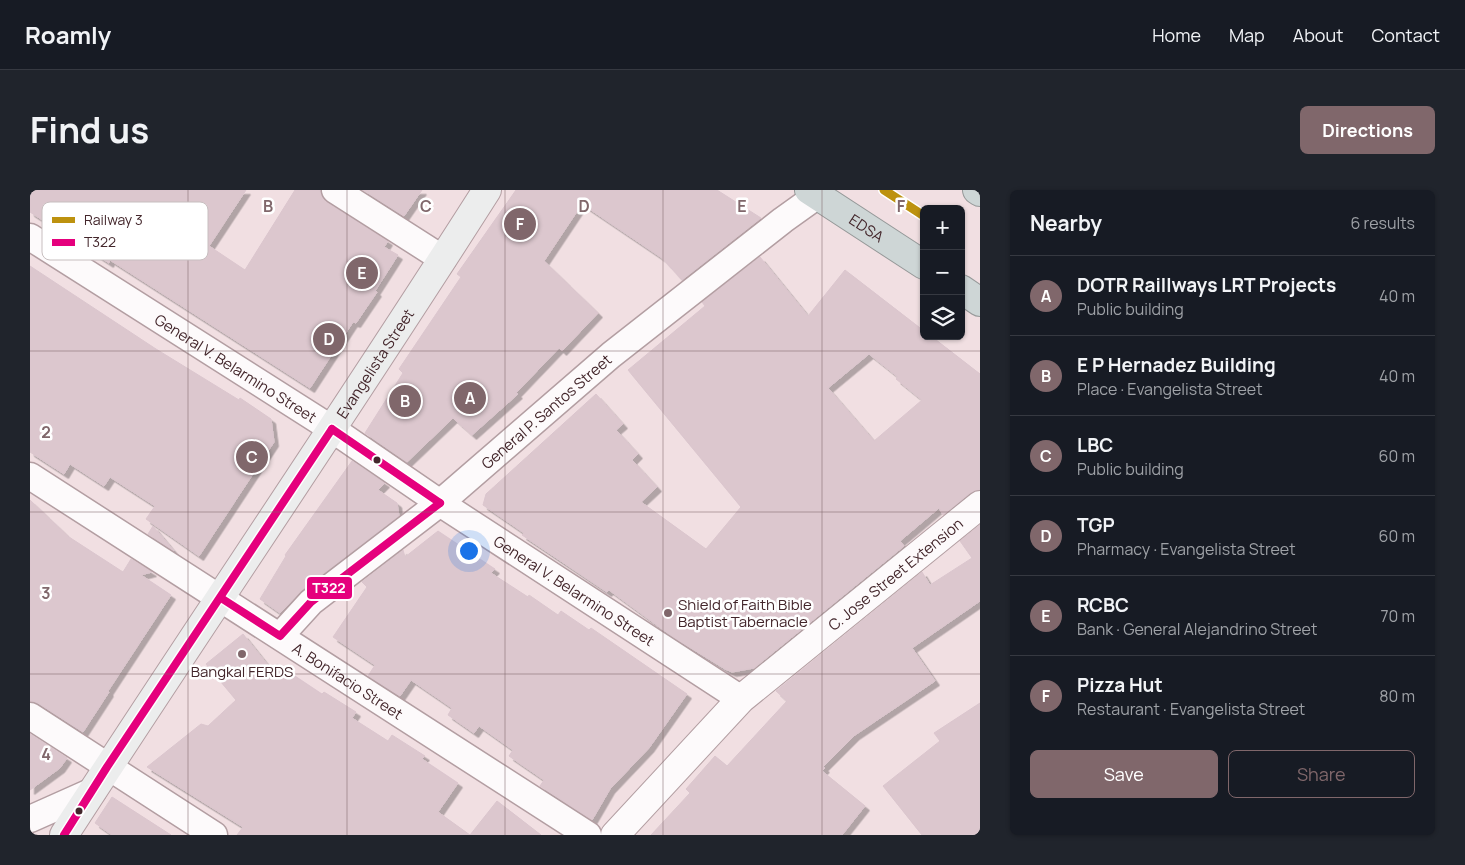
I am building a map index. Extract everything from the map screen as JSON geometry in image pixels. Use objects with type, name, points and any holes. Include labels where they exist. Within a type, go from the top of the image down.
[{"type":"highway","name":"EDSA","points":[[814,193],[920,262]]},
{"type":"highway","points":[[965,292],[980,302]]},
{"type":"main road","name":"Evangelista Street","points":[[64,835],[487,190]]},
{"type":"street","points":[[335,190],[443,259]]},
{"type":"street","name":"General P. Santos Street","points":[[280,636],[312,602],[440,503],[611,355],[783,220],[814,193]]},
{"type":"street","name":"General V. Belarmino Street","points":[[30,237],[42,245]]},
{"type":"street","name":"General V. Belarmino Street","points":[[66,260],[332,429],[440,503],[741,699]]},
{"type":"street","name":"A. Bonifacio Street","points":[[30,476],[588,835]]},
{"type":"street","name":"C. Jose Street Extension","points":[[615,835],[741,699],[980,505]]},
{"type":"street","points":[[30,716],[214,835]]},
{"type":"street","points":[[30,819],[93,791]]},
{"type":"building","points":[[30,190],[246,190],[209,246],[245,270],[295,190],[320,190],[322,197],[327,202],[388,241],[384,247],[398,255],[375,291],[377,292],[356,323],[353,322],[310,388],[110,260],[208,260],[208,202],[42,202],[42,220],[30,212]]},
{"type":"building","points":[[363,190],[422,190],[404,216]]},
{"type":"building","points":[[516,190],[717,190],[761,218],[682,280],[662,258],[582,204],[544,261],[598,313],[562,351],[559,348],[516,393],[518,394],[472,435],[453,418],[407,462],[365,433],[403,373],[399,369],[461,277],[457,274]]},
{"type":"building","points":[[760,257],[808,316],[845,270],[920,328],[920,340],[936,340],[980,374],[980,490],[970,493],[943,515],[939,508],[900,541],[904,546],[754,668],[732,672],[673,637],[609,590],[607,592],[522,535],[524,533],[483,505],[486,494],[596,394],[623,424],[616,430],[638,454],[632,460],[657,487],[641,502],[706,549],[741,507],[628,370],[705,306],[702,302]],"holes":[[[869,354],[898,377],[896,379],[922,400],[874,441],[828,388]]]},
{"type":"building","points":[[30,266],[156,349],[239,400],[240,398],[271,419],[274,442],[199,556],[146,519],[155,506],[110,477],[104,486],[70,464],[64,474],[30,452]]},
{"type":"building","points":[[352,461],[385,483],[378,490],[397,503],[399,516],[302,590],[280,613],[260,599],[285,555]]},
{"type":"building","points":[[30,500],[69,537],[123,572],[131,559],[152,572],[141,575],[171,595],[83,732],[38,703],[30,701]]},
{"type":"building","points":[[980,525],[980,601],[912,648],[935,681],[855,735],[823,767],[825,768],[822,771],[865,806],[842,835],[651,835],[690,793],[686,789],[715,756],[727,766],[787,701],[776,691],[922,572],[930,585],[972,558],[960,541]]},
{"type":"building","points":[[153,526],[174,551],[148,534]]},
{"type":"building","points":[[438,531],[495,569],[491,573],[528,597],[529,595],[558,615],[561,611],[589,630],[591,628],[687,694],[649,748],[610,789],[592,820],[540,786],[544,780],[509,756],[513,750],[479,726],[474,733],[448,715],[452,708],[411,680],[400,696],[368,676],[375,665],[333,637],[367,587],[362,582],[403,550],[405,557]]},
{"type":"building","points":[[243,634],[271,669],[277,664],[322,694],[324,692],[356,712],[352,718],[388,741],[392,735],[425,756],[422,759],[458,783],[438,812],[470,835],[237,835],[243,827],[147,767],[201,724],[208,726],[236,700],[206,664]]},
{"type":"building","points":[[980,703],[980,835],[922,835],[883,786],[940,741],[934,733]]},
{"type":"building","points":[[30,734],[67,758],[60,768],[30,790]]},
{"type":"building","points":[[112,797],[171,835],[112,835],[95,823]]},
{"type":"building","points":[[497,801],[541,835],[470,835]]},
{"type":"rail line","name":"3","points":[[884,190],[920,213]]},
{"type":"transit line","name":"T322","points":[[332,429],[440,503]]},
{"type":"transit line","name":"T322","points":[[64,835],[107,767],[332,429]]},
{"type":"transit line","name":"T322","points":[[221,598],[280,636],[311,602],[440,503]]},
{"type":"place","name":"Pizza Hut","points":[[520,224]]},
{"type":"place","name":"RCBC","points":[[362,273]]},
{"type":"place","name":"TGP","points":[[329,339]]},
{"type":"place","name":"DOTR Raillways LRT Projects","points":[[470,398]]},
{"type":"place","name":"E P Hernadez Building","points":[[405,401]]},
{"type":"place","name":"LBC","points":[[252,457]]},
{"type":"place","name":"Shield of Faith Bible Baptist Tabernacle","points":[[668,613]]},
{"type":"place","name":"Bangkal FERDS","points":[[242,654]]}]
